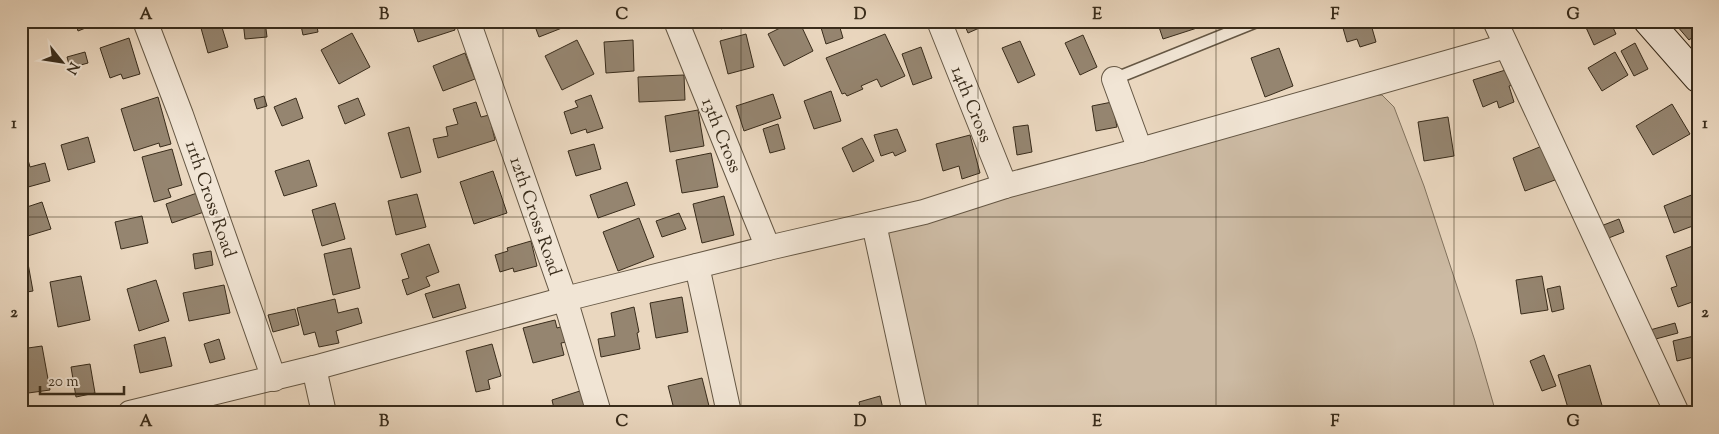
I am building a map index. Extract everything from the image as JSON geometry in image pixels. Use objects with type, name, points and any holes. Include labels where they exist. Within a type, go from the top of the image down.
[{"type":"main road","points":[[1648,21],[1698,78]]},
{"type":"street","name":"11th Cross Road","points":[[145,21],[181,115],[274,379]]},
{"type":"street","name":"12th Cross Road","points":[[468,21],[565,299],[599,413]]},
{"type":"street","name":"13th Cross","points":[[676,21],[768,248]]},
{"type":"street","name":"14th Cross","points":[[939,21],[1005,186]]},
{"type":"street","points":[[130,413],[274,379],[565,299],[768,248],[924,212],[1005,186],[1140,150],[1503,29],[1677,413]]},
{"type":"street","points":[[1114,79],[1140,150]]},
{"type":"street","points":[[874,224],[916,413]]},
{"type":"street","points":[[696,266],[729,413]]},
{"type":"street","points":[[314,368],[324,413]]},
{"type":"lane","points":[[1114,79],[1258,21]]},
{"type":"shaded area","points":[[1382,95],[1394,107],[1424,186],[1475,341],[1496,413],[922,413],[885,229],[1366,96]]},
{"type":"building","points":[[75,21],[103,21],[78,31]]},
{"type":"building","points":[[199,21],[220,21],[228,47],[208,53]]},
{"type":"building","points":[[243,21],[265,21],[267,37],[245,39]]},
{"type":"building","points":[[300,21],[316,21],[318,32],[303,35]]},
{"type":"building","points":[[411,21],[452,21],[455,30],[418,42]]},
{"type":"building","points":[[533,21],[565,21],[567,26],[539,37]]},
{"type":"building","points":[[718,21],[750,21],[740,26],[738,23],[721,29]]},
{"type":"building","points":[[794,21],[799,21],[813,51],[784,66],[768,34]]},
{"type":"building","points":[[819,21],[838,21],[843,38],[826,44]]},
{"type":"building","points":[[963,21],[995,21],[968,33]]},
{"type":"building","points":[[1157,21],[1195,21],[1197,28],[1163,39]]},
{"type":"building","points":[[1341,21],[1370,21],[1376,42],[1360,47],[1357,39],[1347,42]]},
{"type":"building","points":[[1583,21],[1610,21],[1616,34],[1594,45]]},
{"type":"building","points":[[1682,21],[1698,21],[1698,33],[1689,40],[1677,26]]},
{"type":"building","points":[[352,33],[370,67],[339,84],[321,50]]},
{"type":"building","points":[[746,34],[754,67],[728,74],[720,41]]},
{"type":"building","points":[[885,34],[905,76],[881,87],[877,79],[861,86],[863,89],[847,96],[845,93],[842,94],[826,58]]},
{"type":"building","points":[[1083,35],[1097,67],[1080,75],[1065,43]]},
{"type":"building","points":[[129,38],[140,74],[123,79],[121,74],[110,78],[100,48]]},
{"type":"building","points":[[577,40],[594,74],[562,90],[545,56]]},
{"type":"building","points":[[633,40],[634,71],[606,73],[604,42]]},
{"type":"building","points":[[1020,41],[1035,75],[1018,83],[1002,48]]},
{"type":"building","points":[[1635,43],[1648,69],[1634,76],[1621,51]]},
{"type":"building","points":[[921,47],[932,78],[913,85],[902,54]]},
{"type":"building","points":[[1279,48],[1293,86],[1265,97],[1251,58]]},
{"type":"building","points":[[85,52],[88,63],[70,68],[67,57]]},
{"type":"building","points":[[1615,52],[1628,75],[1602,91],[1588,68]]},
{"type":"building","points":[[465,53],[475,79],[443,91],[433,66]]},
{"type":"building","points":[[1512,68],[1518,84],[1509,86],[1514,102],[1499,108],[1497,101],[1483,107],[1473,80]]},
{"type":"building","points":[[684,75],[685,100],[639,102],[638,77]]},
{"type":"building","points":[[831,91],[841,121],[814,129],[804,101]]},
{"type":"building","points":[[773,94],[781,118],[744,131],[736,106]]},
{"type":"building","points":[[591,95],[603,128],[587,133],[586,129],[571,134],[564,112],[578,107],[575,101]]},
{"type":"building","points":[[264,96],[267,106],[257,109],[254,99]]},
{"type":"building","points":[[158,97],[171,144],[160,147],[159,143],[134,151],[121,109]]},
{"type":"building","points":[[296,98],[303,118],[282,126],[274,107]]},
{"type":"building","points":[[358,98],[365,115],[345,124],[338,106]]},
{"type":"building","points":[[476,102],[481,117],[489,115],[495,140],[438,158],[433,139],[448,136],[446,127],[458,124],[453,109]]},
{"type":"building","points":[[1112,102],[1117,127],[1096,131],[1092,106]]},
{"type":"building","points":[[1672,104],[1690,134],[1653,155],[1636,126]]},
{"type":"building","points":[[698,110],[704,146],[670,152],[665,116]]},
{"type":"building","points":[[1448,117],[1454,156],[1424,161],[1418,122]]},
{"type":"building","points":[[778,124],[785,149],[770,153],[763,129]]},
{"type":"building","points":[[1028,125],[1032,152],[1017,155],[1013,127]]},
{"type":"building","points":[[409,127],[421,172],[401,178],[388,133]]},
{"type":"building","points":[[897,129],[906,151],[895,156],[893,152],[881,156],[874,135]]},
{"type":"building","points":[[970,135],[980,173],[962,179],[959,166],[943,171],[936,144]]},
{"type":"building","points":[[88,137],[95,162],[68,170],[61,145]]},
{"type":"building","points":[[862,138],[874,161],[853,172],[842,148]]},
{"type":"building","points":[[594,144],[601,169],[576,176],[568,151]]},
{"type":"building","points":[[1542,146],[1555,180],[1525,191],[1513,158]]},
{"type":"building","points":[[172,149],[182,185],[168,189],[171,197],[154,202],[142,157]]},
{"type":"building","points":[[711,153],[718,187],[682,193],[676,160]]},
{"type":"building","points":[[27,156],[30,167],[45,163],[50,181],[21,189],[21,158]]},
{"type":"building","points":[[309,160],[317,186],[284,196],[275,171]]},
{"type":"building","points":[[493,171],[507,213],[474,224],[460,182]]},
{"type":"building","points":[[627,182],[635,205],[598,218],[590,195]]},
{"type":"building","points":[[197,193],[204,212],[172,223],[166,204]]},
{"type":"building","points":[[417,194],[426,227],[396,235],[388,201]]},
{"type":"building","points":[[1694,194],[1698,205],[1698,224],[1674,233],[1664,206]]},
{"type":"building","points":[[724,196],[734,235],[702,243],[693,204]]},
{"type":"building","points":[[42,202],[51,229],[21,238],[21,209]]},
{"type":"building","points":[[335,203],[345,239],[322,246],[312,210]]},
{"type":"building","points":[[679,213],[686,229],[662,237],[656,221]]},
{"type":"building","points":[[142,216],[148,243],[121,249],[115,222]]},
{"type":"building","points":[[639,218],[654,257],[618,271],[603,232]]},
{"type":"building","points":[[1619,219],[1624,232],[1606,239],[1601,226]]},
{"type":"building","points":[[531,241],[537,266],[514,272],[513,268],[500,272],[495,255],[508,251],[507,248]]},
{"type":"building","points":[[429,244],[439,272],[426,277],[430,286],[407,295],[402,280],[409,278],[401,254]]},
{"type":"building","points":[[1698,244],[1698,300],[1678,307],[1671,288],[1677,286],[1666,256]]},
{"type":"building","points":[[351,248],[360,288],[333,295],[324,254]]},
{"type":"building","points":[[211,251],[213,265],[195,269],[193,254]]},
{"type":"building","points":[[27,258],[33,291],[21,293],[21,259]]},
{"type":"building","points":[[81,276],[90,320],[58,327],[50,282]]},
{"type":"building","points":[[1542,276],[1548,310],[1521,314],[1516,280]]},
{"type":"building","points":[[156,280],[169,321],[139,331],[127,289]]},
{"type":"building","points":[[459,284],[466,308],[433,318],[425,294]]},
{"type":"building","points":[[224,285],[230,313],[189,321],[183,293]]},
{"type":"building","points":[[1560,286],[1564,309],[1552,312],[1547,289]]},
{"type":"building","points":[[682,297],[688,332],[656,338],[650,303]]},
{"type":"building","points":[[335,299],[338,313],[358,308],[362,323],[336,331],[339,343],[319,347],[315,332],[304,335],[297,308]]},
{"type":"building","points":[[634,307],[640,349],[601,357],[598,339],[615,336],[611,313]]},
{"type":"building","points":[[295,309],[299,325],[273,332],[268,315]]},
{"type":"building","points":[[555,320],[557,328],[564,326],[567,342],[561,343],[564,355],[533,363],[523,328]]},
{"type":"building","points":[[1675,323],[1678,333],[1652,340],[1650,330]]},
{"type":"building","points":[[1698,335],[1698,356],[1677,361],[1673,341]]},
{"type":"building","points":[[165,337],[172,366],[140,373],[134,345]]},
{"type":"building","points":[[219,339],[225,359],[210,363],[204,344]]},
{"type":"building","points":[[492,344],[501,376],[488,380],[490,389],[476,392],[466,351]]},
{"type":"building","points":[[42,346],[50,390],[21,394],[21,349]]},
{"type":"building","points":[[1544,355],[1556,386],[1542,391],[1530,361]]},
{"type":"building","points":[[90,364],[95,393],[76,397],[71,367]]},
{"type":"building","points":[[1590,365],[1604,412],[1578,413],[1576,406],[1568,408],[1558,375]]},
{"type":"building","points":[[702,378],[710,410],[675,413],[668,386]]},
{"type":"building","points":[[586,389],[592,413],[555,413],[552,400]]},
{"type":"building","points":[[880,396],[884,413],[861,413],[859,402]]},
{"type":"building","points":[[514,406],[516,413],[497,413],[497,412]]}]
